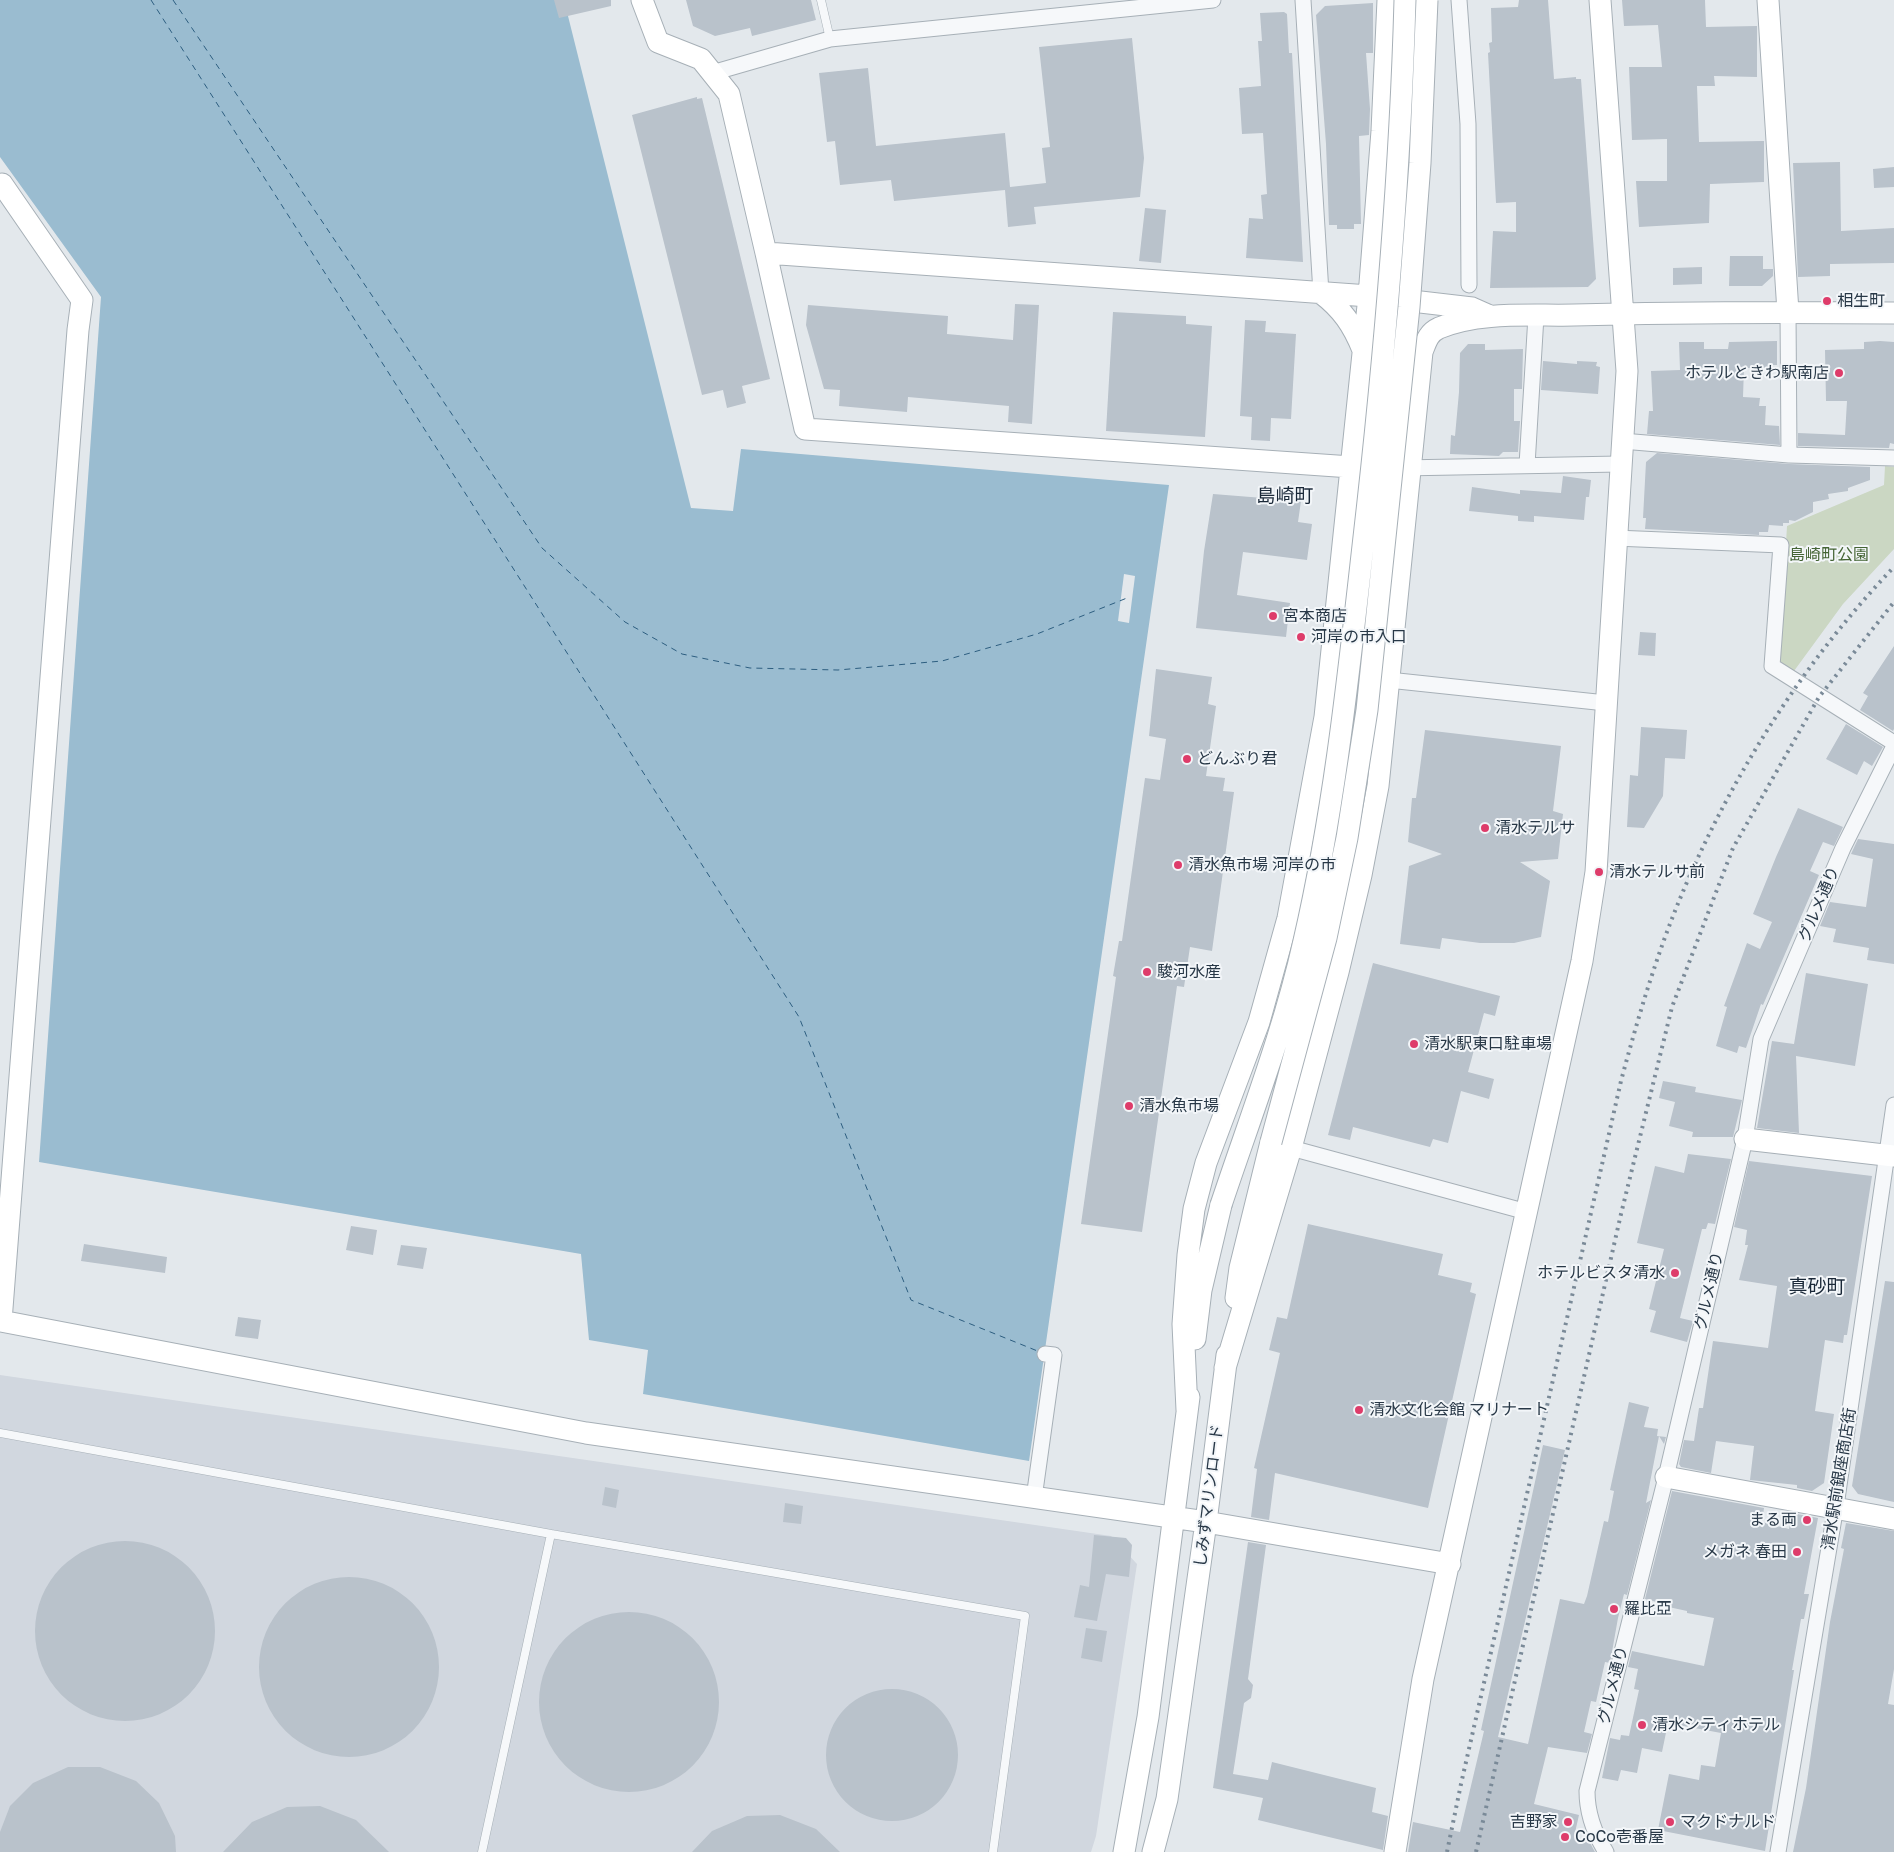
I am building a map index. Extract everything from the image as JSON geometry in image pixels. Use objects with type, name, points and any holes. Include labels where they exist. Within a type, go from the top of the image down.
[{"type":"street","points":[[642,0],[658,42],[701,59],[729,94],[804,429],[1351,468],[1620,464]]},
{"type":"street","points":[[712,73],[830,39],[1212,0]]},
{"type":"street","points":[[1303,0],[1321,293]]},
{"type":"street","points":[[1187,1410],[1183,1324],[1188,1255],[1194,1209],[1206,1163],[1259,1022],[1288,918],[1311,800],[1330,672],[1369,296],[1382,131],[1388,0]]},
{"type":"street","name":"しみずマリンロード","points":[[1124,1852],[1148,1717],[1201,1290],[1221,1206],[1286,1008],[1304,944],[1327,832],[1345,709],[1374,448],[1392,261],[1402,105],[1405,0]]},
{"type":"street","points":[[1281,1145],[1348,838],[1367,710],[1409,307],[1420,163],[1427,0]]},
{"type":"street","points":[[1459,0],[1468,124],[1469,285]]},
{"type":"street","points":[[1395,1852],[1423,1680],[1582,961],[1596,872],[1626,371],[1624,313],[1600,0]]},
{"type":"street","points":[[1768,0],[1788,312],[1789,455]]},
{"type":"street","points":[[0,186],[2,184],[82,300],[78,330],[1,1321],[586,1433],[1174,1519],[1206,1522],[1450,1564]]},
{"type":"street","points":[[766,253],[1369,296],[1472,308],[1492,317]]},
{"type":"street","points":[[1321,293],[1335,303],[1354,327],[1363,351]]},
{"type":"street","points":[[1281,1145],[1338,972],[1361,875],[1378,786],[1422,352],[1428,336],[1437,329],[1457,323],[1492,317],[1624,313],[1894,313]]},
{"type":"street","points":[[1527,466],[1536,316]]},
{"type":"street","points":[[1622,441],[1789,455],[1894,458]]},
{"type":"street","points":[[1616,538],[1781,545],[1772,666],[1894,745]]},
{"type":"street","points":[[1330,672],[1606,703]]},
{"type":"street","name":"グルメ通り","points":[[1606,1852],[1596,1836],[1587,1806],[1587,1791],[1666,1477],[1745,1139],[1761,1039],[1843,848],[1894,745]]},
{"type":"street","name":"清水駅前銀座商店街","points":[[1778,1852],[1836,1506],[1890,1155],[1894,1105]]},
{"type":"street","points":[[1745,1139],[1890,1155]]},
{"type":"street","points":[[1281,1145],[1527,1212]]},
{"type":"street","name":"しみずマリンロード","points":[[1153,1852],[1167,1799],[1240,1268],[1281,1145]]},
{"type":"street","points":[[1034,1498],[1054,1355],[1045,1354]]},
{"type":"street","points":[[1666,1477],[1836,1506],[1894,1518]]},
{"type":"lane","points":[[821,0],[830,39]]},
{"type":"lane","points":[[0,1433],[551,1534],[1025,1616],[993,1852]]},
{"type":"lane","points":[[482,1852],[551,1534]]},
{"type":"shaded area","points":[[0,1375],[1111,1536],[1137,1564],[1096,1836],[1091,1852],[0,1852]]},
{"type":"green space","name":"島崎町公園","points":[[1885,466],[1894,467],[1894,549],[1843,604],[1794,671],[1779,664],[1787,526],[1884,485]]},
{"type":"water","points":[[0,0],[564,0],[691,508],[733,511],[741,449],[1169,485],[1029,1461],[643,1394],[648,1350],[589,1340],[581,1254],[39,1162],[101,297],[0,157]]},
{"type":"pier","points":[[1124,574],[1135,576],[1129,623],[1118,621]]},
{"type":"building","points":[[554,0],[611,0],[611,6],[559,18]]},
{"type":"building","points":[[686,0],[811,0],[816,20],[752,36],[750,28],[715,36],[693,26]]},
{"type":"building","points":[[1519,0],[1548,0],[1554,79],[1576,77],[1576,79],[1581,79],[1596,279],[1588,287],[1490,288],[1493,231],[1516,232],[1516,202],[1496,203],[1488,53],[1490,52],[1489,43],[1492,42],[1491,8],[1518,7]]},
{"type":"building","points":[[1622,0],[1705,0],[1706,27],[1757,26],[1757,77],[1714,76],[1715,86],[1697,86],[1699,142],[1764,141],[1764,182],[1710,184],[1709,223],[1639,227],[1636,181],[1667,181],[1667,139],[1632,140],[1629,67],[1662,67],[1658,25],[1624,26]]},
{"type":"building","points":[[1373,3],[1373,53],[1366,53],[1370,109],[1369,135],[1359,136],[1361,224],[1354,224],[1354,229],[1337,229],[1337,225],[1329,225],[1326,144],[1316,15],[1325,6]]},
{"type":"building","points":[[1284,12],[1287,14],[1289,53],[1292,53],[1303,262],[1246,258],[1249,218],[1263,219],[1261,195],[1267,194],[1263,133],[1242,134],[1239,88],[1261,86],[1258,41],[1262,41],[1260,13]]},
{"type":"building","points":[[1132,38],[1144,158],[1140,197],[1034,207],[1036,224],[1008,227],[1005,190],[894,201],[891,180],[840,185],[835,141],[827,142],[819,73],[868,68],[876,146],[1005,133],[1010,187],[1046,183],[1042,148],[1050,147],[1039,47]]},
{"type":"building","points":[[697,97],[697,99],[702,98],[770,379],[742,386],[746,403],[727,408],[723,390],[702,395],[632,115]]},
{"type":"building","points":[[1840,162],[1841,231],[1894,228],[1894,263],[1830,264],[1830,276],[1798,277],[1793,163]]},
{"type":"building","points":[[1894,167],[1894,187],[1874,188],[1873,169]]},
{"type":"building","points":[[1145,208],[1166,210],[1161,263],[1139,261]]},
{"type":"building","points":[[1730,256],[1763,256],[1763,269],[1773,269],[1773,276],[1762,286],[1729,286]]},
{"type":"building","points":[[1702,267],[1702,284],[1673,285],[1673,268]]},
{"type":"building","points":[[1015,304],[1039,305],[1032,424],[1008,422],[1009,406],[908,397],[907,412],[839,406],[840,390],[824,389],[806,325],[808,305],[948,316],[947,334],[1013,340]]},
{"type":"building","points":[[1113,312],[1186,316],[1186,324],[1212,326],[1205,437],[1106,431]]},
{"type":"building","points":[[1245,320],[1266,321],[1265,332],[1296,334],[1291,419],[1271,418],[1270,441],[1251,440],[1252,417],[1240,416]]},
{"type":"building","points":[[1777,341],[1777,365],[1772,365],[1772,368],[1744,368],[1743,397],[1760,398],[1759,406],[1766,406],[1765,425],[1779,426],[1780,445],[1647,434],[1649,411],[1653,411],[1651,371],[1680,370],[1679,342],[1704,342],[1704,349],[1728,349],[1729,342]]},
{"type":"building","points":[[1864,342],[1894,342],[1894,444],[1890,443],[1889,448],[1798,446],[1798,433],[1845,435],[1847,401],[1826,401],[1825,350],[1864,349]]},
{"type":"building","points":[[1468,344],[1485,344],[1485,350],[1523,349],[1522,389],[1514,389],[1514,421],[1520,421],[1518,452],[1503,452],[1499,456],[1450,454],[1451,435],[1455,436],[1460,353]]},
{"type":"building","points":[[1543,361],[1577,364],[1577,361],[1597,362],[1596,366],[1600,367],[1598,394],[1541,390]]},
{"type":"building","points":[[1657,453],[1789,464],[1870,467],[1870,480],[1848,488],[1848,491],[1828,494],[1829,499],[1813,502],[1813,512],[1795,521],[1789,520],[1789,523],[1783,523],[1783,526],[1769,525],[1768,532],[1759,532],[1759,535],[1645,529],[1646,518],[1643,518],[1646,462]]},
{"type":"building","points":[[1563,476],[1591,480],[1589,497],[1586,497],[1584,520],[1534,516],[1534,522],[1518,521],[1518,516],[1469,511],[1472,487],[1520,494],[1520,490],[1561,493]]},
{"type":"building","points":[[1213,494],[1301,501],[1298,522],[1312,524],[1307,560],[1243,552],[1237,595],[1290,603],[1286,637],[1196,628],[1204,551]]},
{"type":"building","points":[[1640,632],[1656,633],[1655,656],[1638,655]]},
{"type":"building","points":[[1894,646],[1893,731],[1860,710],[1868,696],[1863,693]]},
{"type":"building","points":[[1156,669],[1212,677],[1208,704],[1216,706],[1206,776],[1225,778],[1223,791],[1234,792],[1212,951],[1190,947],[1184,987],[1177,986],[1142,1232],[1081,1224],[1116,977],[1113,976],[1119,941],[1122,941],[1145,778],[1160,780],[1166,739],[1149,736]]},
{"type":"building","points":[[1846,724],[1883,747],[1872,766],[1864,761],[1857,775],[1826,759]]},
{"type":"building","points":[[1641,727],[1687,730],[1685,759],[1665,758],[1663,796],[1644,828],[1627,827],[1630,775],[1638,776]]},
{"type":"building","name":"清水テルサ","points":[[1425,730],[1561,746],[1553,811],[1563,814],[1558,859],[1520,862],[1550,881],[1541,937],[1514,943],[1480,943],[1442,938],[1440,949],[1400,944],[1409,866],[1442,854],[1408,842],[1412,798],[1416,798]]},
{"type":"building","points":[[1798,808],[1843,827],[1834,846],[1823,842],[1810,871],[1819,875],[1763,1005],[1761,1004],[1746,1048],[1739,1046],[1737,1053],[1716,1046],[1727,1007],[1724,1006],[1747,943],[1760,949],[1772,922],[1753,914]]},
{"type":"building","points":[[1858,839],[1894,844],[1894,964],[1867,960],[1869,948],[1833,942],[1836,929],[1820,926],[1830,902],[1866,907],[1873,859],[1851,854]]},
{"type":"building","name":"清水駅東口駐車場","points":[[1373,963],[1500,996],[1495,1016],[1484,1013],[1468,1072],[1494,1079],[1489,1099],[1461,1091],[1448,1143],[1433,1139],[1430,1147],[1353,1127],[1350,1140],[1328,1135]]},
{"type":"building","points":[[1806,973],[1868,984],[1855,1066],[1796,1056],[1799,1133],[1757,1128],[1772,1041],[1794,1044]]},
{"type":"building","points":[[1663,1081],[1696,1087],[1695,1092],[1742,1100],[1733,1137],[1692,1137],[1693,1132],[1669,1126],[1675,1102],[1659,1098]]},
{"type":"building","points":[[1688,1154],[1731,1159],[1715,1224],[1708,1223],[1706,1229],[1702,1229],[1680,1318],[1693,1321],[1687,1342],[1650,1332],[1656,1311],[1649,1309],[1664,1249],[1637,1243],[1655,1166],[1684,1173]]},
{"type":"building","points":[[1749,1161],[1872,1176],[1847,1335],[1844,1335],[1843,1343],[1825,1340],[1815,1411],[1834,1414],[1824,1483],[1812,1491],[1797,1488],[1797,1485],[1750,1480],[1754,1446],[1716,1441],[1711,1473],[1681,1467],[1679,1464],[1684,1440],[1694,1441],[1699,1408],[1703,1408],[1713,1341],[1768,1348],[1777,1286],[1739,1280],[1748,1245],[1745,1245],[1747,1230],[1734,1227]]},
{"type":"building","name":"清水文化会館 マリナート","points":[[1308,1224],[1443,1254],[1438,1275],[1472,1283],[1470,1292],[1476,1294],[1428,1508],[1275,1473],[1269,1520],[1251,1517],[1257,1469],[1254,1468],[1280,1353],[1269,1350],[1277,1317],[1287,1319]]},
{"type":"building","points":[[351,1226],[377,1230],[373,1255],[346,1250]]},
{"type":"building","points":[[84,1244],[167,1257],[165,1273],[81,1261]]},
{"type":"building","points":[[401,1245],[427,1248],[423,1269],[397,1265]]},
{"type":"building","points":[[1885,1281],[1894,1282],[1894,1502],[1858,1494],[1852,1486]]},
{"type":"building","points":[[238,1317],[261,1320],[258,1339],[235,1336]]},
{"type":"building","points":[[1629,1402],[1649,1407],[1644,1427],[1658,1429],[1657,1436],[1659,1436],[1646,1503],[1651,1500],[1627,1595],[1624,1594],[1610,1663],[1605,1662],[1596,1702],[1591,1701],[1584,1732],[1592,1734],[1587,1753],[1548,1747],[1534,1804],[1579,1815],[1574,1837],[1589,1841],[1595,1852],[1408,1852],[1413,1822],[1460,1832],[1484,1731],[1481,1730],[1543,1445],[1565,1450],[1498,1737],[1528,1744],[1560,1599],[1584,1604],[1587,1596],[1604,1521],[1608,1522],[1614,1491],[1610,1490]]},
{"type":"building","points":[[1659,1436],[1666,1437],[1664,1444]]},
{"type":"building","points":[[605,1487],[619,1490],[616,1508],[602,1505]]},
{"type":"building","points":[[1672,1491],[1764,1508],[1762,1522],[1789,1529],[1792,1513],[1818,1518],[1804,1594],[1809,1594],[1804,1619],[1801,1619],[1792,1670],[1794,1670],[1765,1851],[1658,1830],[1669,1774],[1699,1780],[1701,1765],[1715,1767],[1721,1733],[1668,1723],[1662,1752],[1642,1748],[1637,1773],[1621,1770],[1618,1781],[1602,1778],[1610,1738],[1620,1740],[1621,1735],[1629,1736],[1639,1690],[1634,1689],[1638,1669],[1628,1667],[1632,1651],[1704,1666],[1714,1618],[1687,1613],[1687,1611],[1664,1606],[1665,1604],[1645,1599]]},
{"type":"building","points":[[785,1503],[803,1506],[801,1524],[783,1522]]},
{"type":"building","points":[[1846,1523],[1894,1531],[1894,1669],[1888,1704],[1894,1705],[1894,1852],[1793,1852],[1806,1788],[1830,1622],[1844,1549],[1841,1548]]},
{"type":"building","points":[[1094,1535],[1126,1538],[1132,1545],[1129,1577],[1106,1574],[1097,1621],[1074,1617],[1080,1585],[1089,1587]]},
{"type":"building","points":[[125,1541],[143,1543],[159,1548],[175,1556],[194,1574],[200,1581],[211,1605],[215,1631],[213,1649],[208,1665],[200,1681],[182,1700],[175,1706],[151,1717],[125,1721],[107,1719],[91,1714],[75,1706],[56,1688],[50,1681],[39,1657],[35,1631],[37,1613],[42,1597],[50,1581],[68,1562],[75,1556],[99,1545]]},
{"type":"building","points":[[1248,1542],[1266,1545],[1248,1679],[1253,1685],[1251,1698],[1244,1703],[1233,1774],[1268,1780],[1272,1762],[1376,1788],[1372,1812],[1388,1816],[1383,1850],[1258,1820],[1263,1798],[1213,1788]]},
{"type":"building","points":[[349,1577],[367,1579],[383,1584],[399,1592],[418,1610],[424,1617],[435,1641],[439,1667],[437,1685],[432,1701],[424,1717],[406,1736],[399,1742],[375,1753],[349,1757],[331,1755],[315,1750],[299,1742],[280,1724],[274,1717],[263,1693],[259,1667],[261,1649],[266,1633],[274,1617],[292,1598],[299,1592],[323,1581]]},
{"type":"building","points":[[629,1612],[647,1614],[663,1619],[679,1627],[693,1638],[704,1652],[712,1668],[717,1684],[719,1702],[717,1720],[712,1736],[704,1752],[693,1766],[679,1777],[663,1785],[647,1790],[629,1792],[611,1790],[595,1785],[579,1777],[565,1766],[554,1752],[546,1736],[541,1720],[539,1702],[541,1684],[546,1668],[554,1652],[565,1638],[579,1627],[595,1619],[611,1614]]},
{"type":"building","points":[[1086,1628],[1107,1631],[1102,1662],[1081,1658]]},
{"type":"building","points":[[892,1689],[905,1690],[917,1694],[939,1708],[953,1730],[957,1742],[957,1768],[953,1780],[939,1802],[917,1816],[905,1820],[892,1821],[879,1820],[867,1816],[845,1802],[831,1780],[827,1768],[826,1755],[827,1742],[831,1730],[845,1708],[867,1694],[879,1690]]},
{"type":"building","points":[[68,1767],[100,1767],[136,1781],[159,1803],[175,1836],[176,1852],[0,1852],[0,1832],[10,1806],[33,1783]]},
{"type":"building","points":[[320,1806],[356,1820],[389,1852],[223,1852],[252,1822],[287,1807]]},
{"type":"building","points":[[780,1815],[816,1829],[840,1852],[692,1852],[712,1831],[747,1816]]},
{"type":"ferry route","points":[[151,0],[799,1017],[911,1300],[1040,1352]]},
{"type":"ferry route","points":[[173,0],[542,548],[625,622],[682,654],[750,668],[838,670],[942,661],[1037,634],[1127,598]]},
{"type":"railway","points":[[1447,1852],[1621,1081],[1658,957],[1673,916],[1715,822],[1767,731],[1827,645],[1894,567]]},
{"type":"railway","points":[[1476,1852],[1621,1214],[1672,1007],[1733,848],[1819,697],[1894,602]]},
{"type":"place","name":"相生町","points":[[1827,301]]},
{"type":"place","name":"ホテルときわ駅南店","points":[[1839,373]]},
{"type":"place","name":"宮本商店","points":[[1273,616]]},
{"type":"place","name":"河岸の市入口","points":[[1301,637]]},
{"type":"place","name":"どんぶり君","points":[[1187,759]]},
{"type":"place","name":"清水テルサ","points":[[1485,828]]},
{"type":"place","name":"清水魚市場 河岸の市","points":[[1178,865]]},
{"type":"place","name":"清水テルサ前","points":[[1599,872]]},
{"type":"place","name":"駿河水産","points":[[1147,972]]},
{"type":"place","name":"清水駅東口駐車場","points":[[1414,1044]]},
{"type":"place","name":"清水魚市場","points":[[1129,1106]]},
{"type":"place","name":"ホテルビスタ清水","points":[[1675,1273]]},
{"type":"place","name":"清水文化会館 マリナート","points":[[1359,1410]]},
{"type":"place","name":"まる両","points":[[1807,1520]]},
{"type":"place","name":"メガネ 春田","points":[[1797,1552]]},
{"type":"place","name":"羅比亞","points":[[1614,1609]]},
{"type":"place","name":"清水シティホテル","points":[[1642,1725]]},
{"type":"place","name":"吉野家","points":[[1568,1822]]},
{"type":"place","name":"マクドナルド","points":[[1670,1822]]},
{"type":"place","name":"CoCo壱番屋","points":[[1565,1837]]},
{"type":"district","name":"島崎町","points":[[1285,496]]},
{"type":"district","name":"真砂町","points":[[1817,1287]]}]
